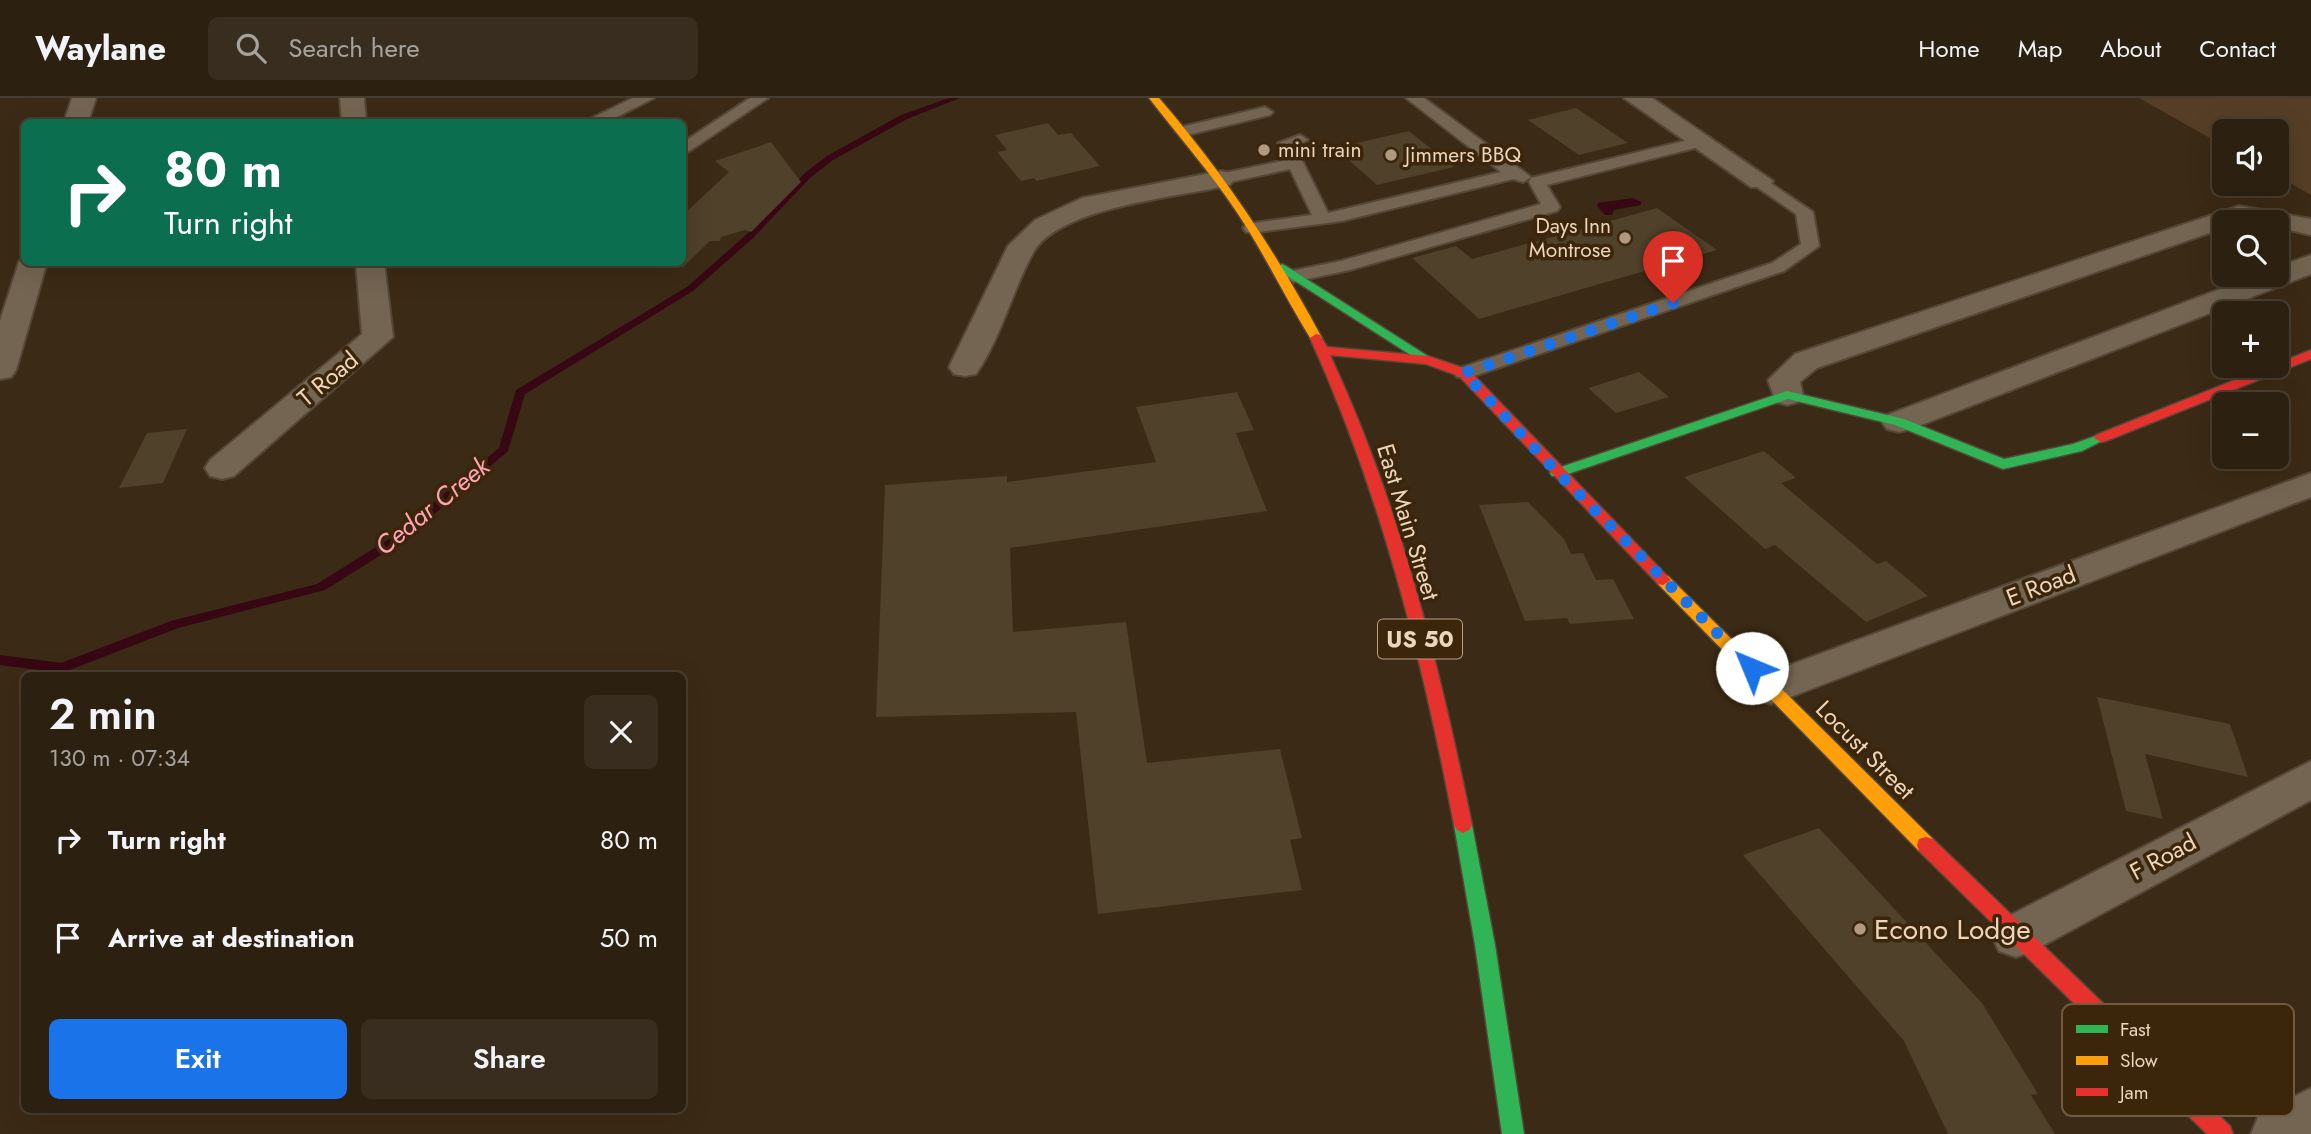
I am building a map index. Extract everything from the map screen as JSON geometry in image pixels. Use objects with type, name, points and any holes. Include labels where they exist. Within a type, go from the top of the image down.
[{"type":"main road","name":"East Main Street","points":[[1154,98],[1221,180],[1276,265],[1324,351],[1385,505],[1446,734],[1493,979],[1513,1134]]},
{"type":"main road","points":[[1276,265],[1428,360]]},
{"type":"main road","name":"Locust Street","points":[[1324,351],[1428,360],[1464,373],[1558,473],[2016,936],[2087,1004]]},
{"type":"main road","points":[[1558,473],[1787,396],[1899,422],[2003,464],[2077,448],[2311,354]]},
{"type":"main road","name":"Locust Street","points":[[2203,1116],[2222,1134]]},
{"type":"street","points":[[77,119],[84,98]]},
{"type":"street","points":[[352,98],[354,119]]},
{"type":"street","points":[[1636,98],[1705,141],[1760,181]]},
{"type":"street","points":[[965,367],[1022,246],[1045,226],[1092,204],[1221,180]]},
{"type":"street","points":[[1787,396],[1784,380],[1806,361],[2239,214],[2275,218],[2311,227]]},
{"type":"street","points":[[1899,422],[2311,264]]},
{"type":"street","points":[[0,370],[32,266]]},
{"type":"street","name":"T Road","points":[[222,468],[378,337],[370,266]]},
{"type":"street","name":"E Road","points":[[1771,688],[2311,484]]},
{"type":"street","name":"F Road","points":[[2016,936],[2311,779]]},
{"type":"street","points":[[2278,1134],[2311,1114]]},
{"type":"lane","points":[[598,119],[646,98]]},
{"type":"lane","points":[[686,148],[760,98]]},
{"type":"lane","points":[[1416,105],[1514,174],[1537,181],[1705,141]]},
{"type":"lane","points":[[1183,131],[1259,113],[1293,141],[1296,163],[1322,218]]},
{"type":"lane","points":[[1221,180],[1296,163]]},
{"type":"lane","points":[[1252,228],[1322,218],[1514,174]]},
{"type":"lane","points":[[1293,276],[1344,266],[1551,207],[1537,181]]},
{"type":"lane","points":[[1464,373],[1778,267],[1810,246],[1804,212],[1760,181]]},
{"type":"shaded area","points":[[2139,98],[2311,98],[2311,195],[2289,183],[2289,119],[2212,119],[2212,139]]},
{"type":"shaded area","points":[[1633,198],[1641,202],[1641,205],[1614,210],[1612,215],[1605,215],[1597,206],[1598,203]]},
{"type":"building","points":[[1576,108],[1628,143],[1579,155],[1528,120]]},
{"type":"building","points":[[1048,123],[1058,135],[1071,133],[1100,166],[1036,181],[1034,178],[1021,181],[997,152],[1007,150],[995,135]]},
{"type":"building","name":"Jimmers BBQ","points":[[1409,131],[1454,167],[1377,185],[1335,148]]},
{"type":"building","points":[[771,142],[801,182],[751,232],[745,230],[721,237],[720,241],[710,241],[686,264],[686,212],[729,172],[715,161]]},
{"type":"building","name":"Days Inn Montrose","points":[[1657,208],[1717,250],[1479,319],[1412,258],[1456,246],[1472,259]]},
{"type":"building","points":[[1639,372],[1669,397],[1616,413],[1588,388]]},
{"type":"building","points":[[1237,392],[1254,430],[1236,433],[1267,511],[1010,548],[1013,632],[1126,622],[1147,763],[1280,749],[1302,838],[1290,840],[1302,890],[1098,914],[1076,712],[876,717],[885,485],[1007,476],[1007,482],[1156,462],[1136,407]]},
{"type":"building","points":[[187,429],[163,483],[119,488],[147,433]]},
{"type":"building","points":[[1764,451],[1796,478],[1781,483],[1877,564],[1886,561],[1928,596],[1866,622],[1775,545],[1765,549],[1684,477]]},
{"type":"building","points":[[1528,502],[1564,539],[1571,554],[1583,553],[1596,580],[1613,579],[1634,619],[1570,624],[1567,618],[1525,621],[1479,505]]},
{"type":"building","points":[[2097,697],[2230,724],[2248,777],[2145,754],[2163,819],[2126,811]]},
{"type":"building","name":"Econo Lodge","points":[[1819,828],[1982,1003],[2038,1094],[2031,1095],[2055,1134],[1948,1134],[1904,1041],[1743,855]]},
{"type":"waterway","name":"Cedar Creek","points":[[0,660],[62,668],[175,624],[321,587],[396,540],[504,449],[520,392],[690,289],[750,236],[808,175],[830,158],[904,117],[956,98]]},
{"type":"traffic: fast","points":[[1282,268],[1428,360]]},
{"type":"traffic: fast","points":[[1557,473],[1787,395],[1899,422],[2003,464],[2077,448],[2101,438]]},
{"type":"traffic: fast","points":[[1463,825],[1485,945],[1513,1134]]},
{"type":"traffic: slow","points":[[1154,98],[1222,183],[1281,274],[1316,338]]},
{"type":"traffic: slow","points":[[1663,580],[1926,845]]},
{"type":"traffic: jam","points":[[1316,338],[1366,454],[1406,576],[1437,701],[1463,825]]},
{"type":"traffic: jam","points":[[1324,351],[1428,360],[1464,373],[1663,580]]},
{"type":"traffic: jam","points":[[2101,438],[2311,354]]},
{"type":"traffic: jam","points":[[1926,845],[2089,1004]]},
{"type":"traffic: jam","points":[[2204,1116],[2222,1134]]},
{"type":"place","name":"mini train","points":[[1264,150]]},
{"type":"place","name":"Jimmers BBQ","points":[[1391,155]]},
{"type":"place","name":"Days Inn Montrose","points":[[1625,238]]},
{"type":"place","name":"Econo Lodge","points":[[1860,929]]},
{"type":"route","points":[[1673,303],[1464,373],[1558,473],[1752,668]]}]
